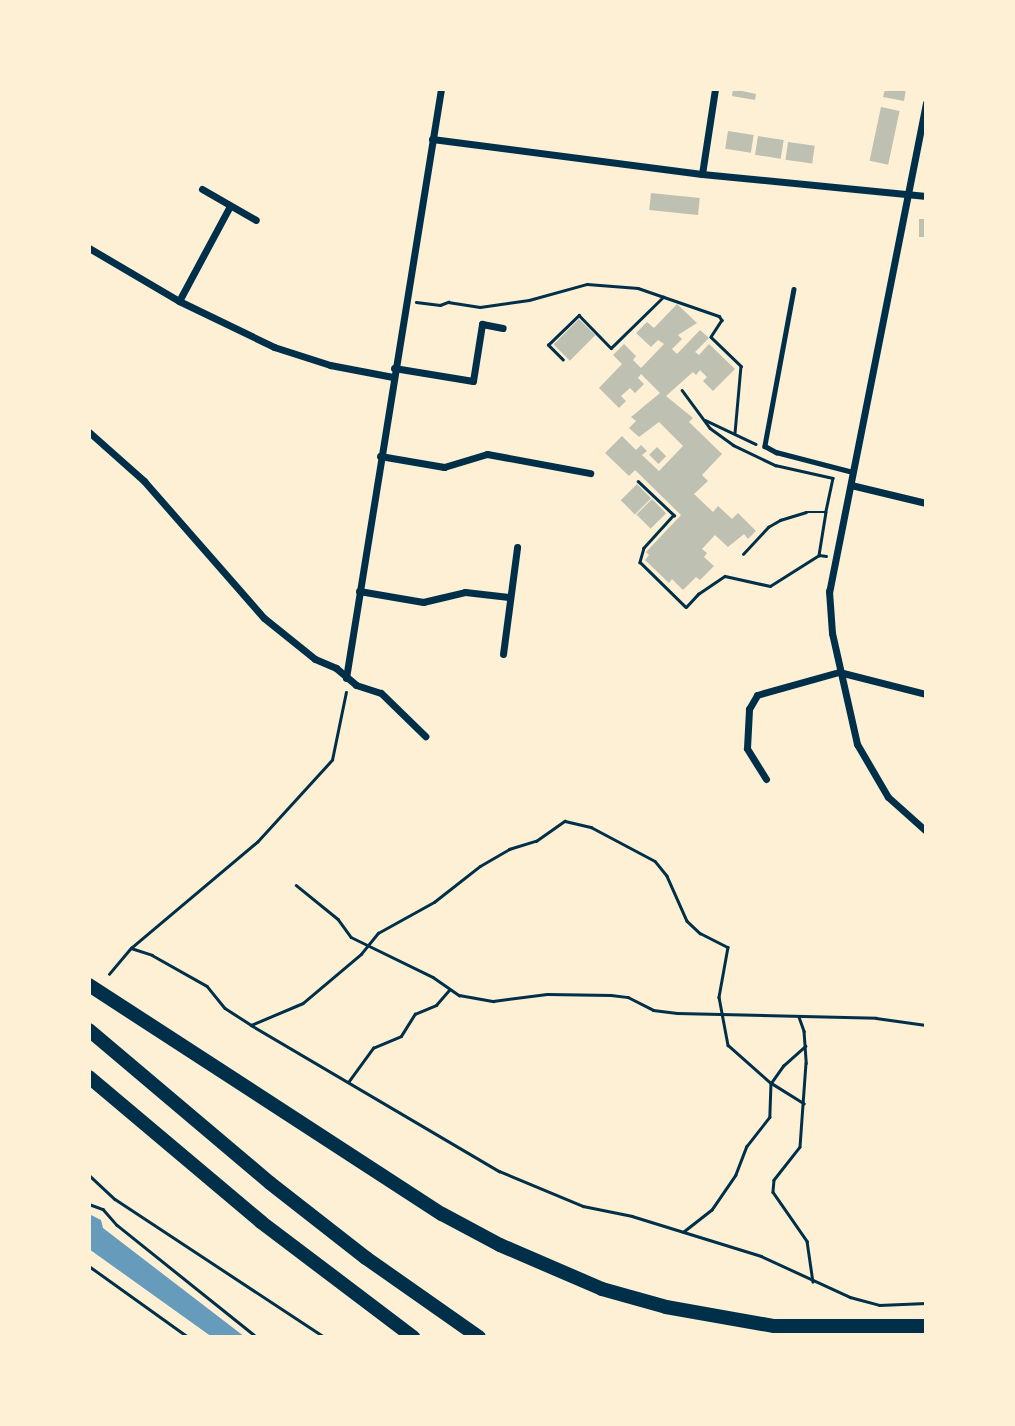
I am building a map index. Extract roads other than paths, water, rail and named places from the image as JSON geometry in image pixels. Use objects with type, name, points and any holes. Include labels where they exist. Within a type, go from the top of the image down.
[{"type":"highway","points":[[89,985],[442,1214],[500,1245],[602,1289],[666,1307],[774,1326],[926,1326]]},
{"type":"highway","points":[[90,1030],[334,1233],[479,1337]]},
{"type":"highway","points":[[89,1077],[261,1222],[413,1337]]},
{"type":"street","points":[[346,678],[393,372],[441,89]]},
{"type":"street","points":[[702,174],[715,89]]},
{"type":"street","points":[[926,103],[829,591],[832,634],[856,744],[888,797],[926,831]]},
{"type":"street","points":[[432,139],[702,174],[926,196]]},
{"type":"street","points":[[202,189],[257,220]]},
{"type":"street","points":[[179,301],[230,206]]},
{"type":"street","points":[[89,248],[179,301],[274,347],[330,365],[473,382],[482,324],[503,328]]},
{"type":"street","points":[[89,432],[144,481],[255,610],[315,659],[336,668],[346,678],[367,690],[381,693],[425,736]]},
{"type":"street","points":[[380,456],[444,467],[487,454],[590,473]]},
{"type":"street","points":[[851,485],[926,503]]},
{"type":"street","points":[[503,654],[511,611],[509,597],[517,547]]},
{"type":"street","points":[[359,591],[423,602],[465,592],[509,597]]},
{"type":"street","points":[[766,779],[747,748],[749,709],[757,695],[839,672],[926,694]]},
{"type":"lane","points":[[794,289],[765,446],[775,452],[854,472]]},
{"type":"water","points":[[89,1214],[101,1220],[103,1228],[245,1337],[212,1337],[89,1249]]}]
